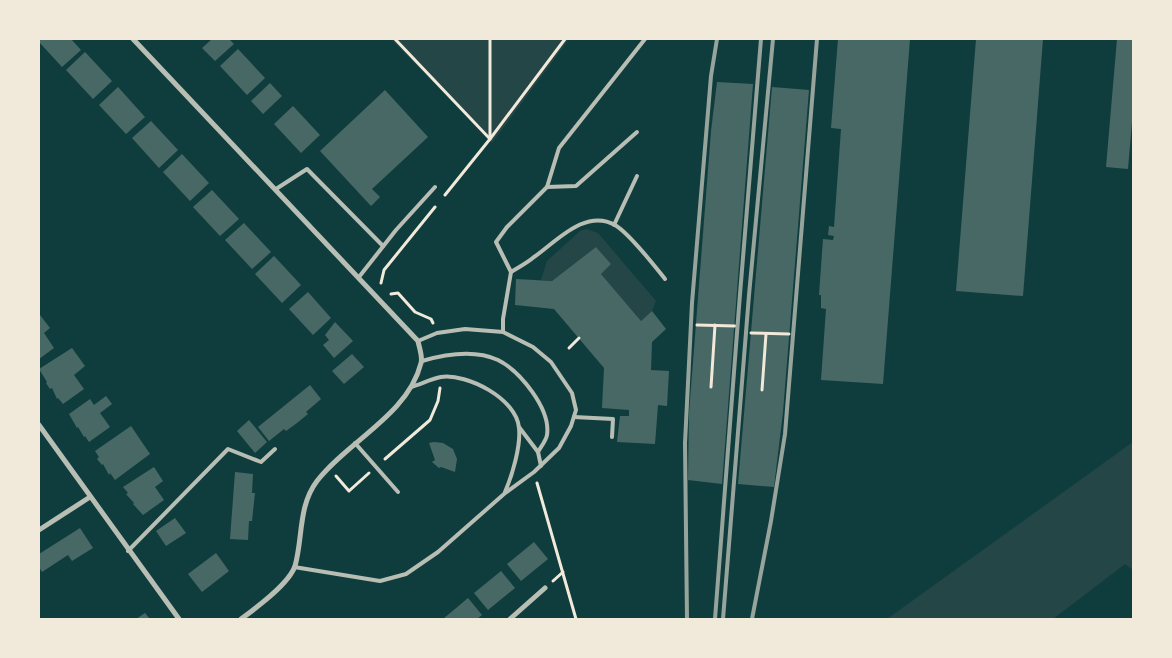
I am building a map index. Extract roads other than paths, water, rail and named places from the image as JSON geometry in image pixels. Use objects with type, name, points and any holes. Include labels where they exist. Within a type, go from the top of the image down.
[{"type":"street","points":[[133,39],[418,340],[422,361],[411,387],[400,404],[316,482],[303,510],[294,567],[282,584],[267,599],[241,619]]},
{"type":"street","points":[[39,425],[128,551],[179,619]]},
{"type":"street","points":[[39,530],[90,497]]},
{"type":"street","points":[[510,619],[545,588]]},
{"type":"lane","points":[[503,332],[503,319],[511,272],[496,242],[547,187],[560,148],[646,39]]},
{"type":"lane","points":[[547,187],[576,186],[637,132]]},
{"type":"lane","points":[[276,189],[306,169],[383,246]]},
{"type":"lane","points":[[614,224],[637,176]]},
{"type":"lane","points":[[359,277],[383,246],[435,187]]},
{"type":"lane","points":[[511,272],[532,259],[575,226],[594,220],[614,224],[634,242],[665,278]]},
{"type":"lane","points":[[294,567],[307,571],[380,581],[406,574],[438,552],[504,494],[541,466],[559,448],[571,426],[576,410],[572,393],[551,362],[532,347],[503,332],[465,329],[437,333],[418,340]]},
{"type":"lane","points":[[422,361],[455,353],[478,355],[498,360],[515,373],[526,384],[537,400],[546,422],[547,437],[538,452]]},
{"type":"lane","points":[[411,387],[442,377],[462,378],[487,387],[505,402],[519,427],[538,452],[541,466]]},
{"type":"lane","points":[[574,417],[614,419],[612,437]]},
{"type":"lane","points":[[504,494],[512,475],[519,427]]},
{"type":"lane","points":[[356,443],[398,492]]},
{"type":"lane","points":[[128,551],[228,449],[261,462],[275,449]]},
{"type":"railway","points":[[687,619],[685,443],[692,303],[711,76],[717,39]]},
{"type":"railway","points":[[715,619],[761,39]]},
{"type":"railway","points":[[723,619],[749,295],[773,39]]},
{"type":"railway","points":[[752,619],[785,434],[817,39]]}]
